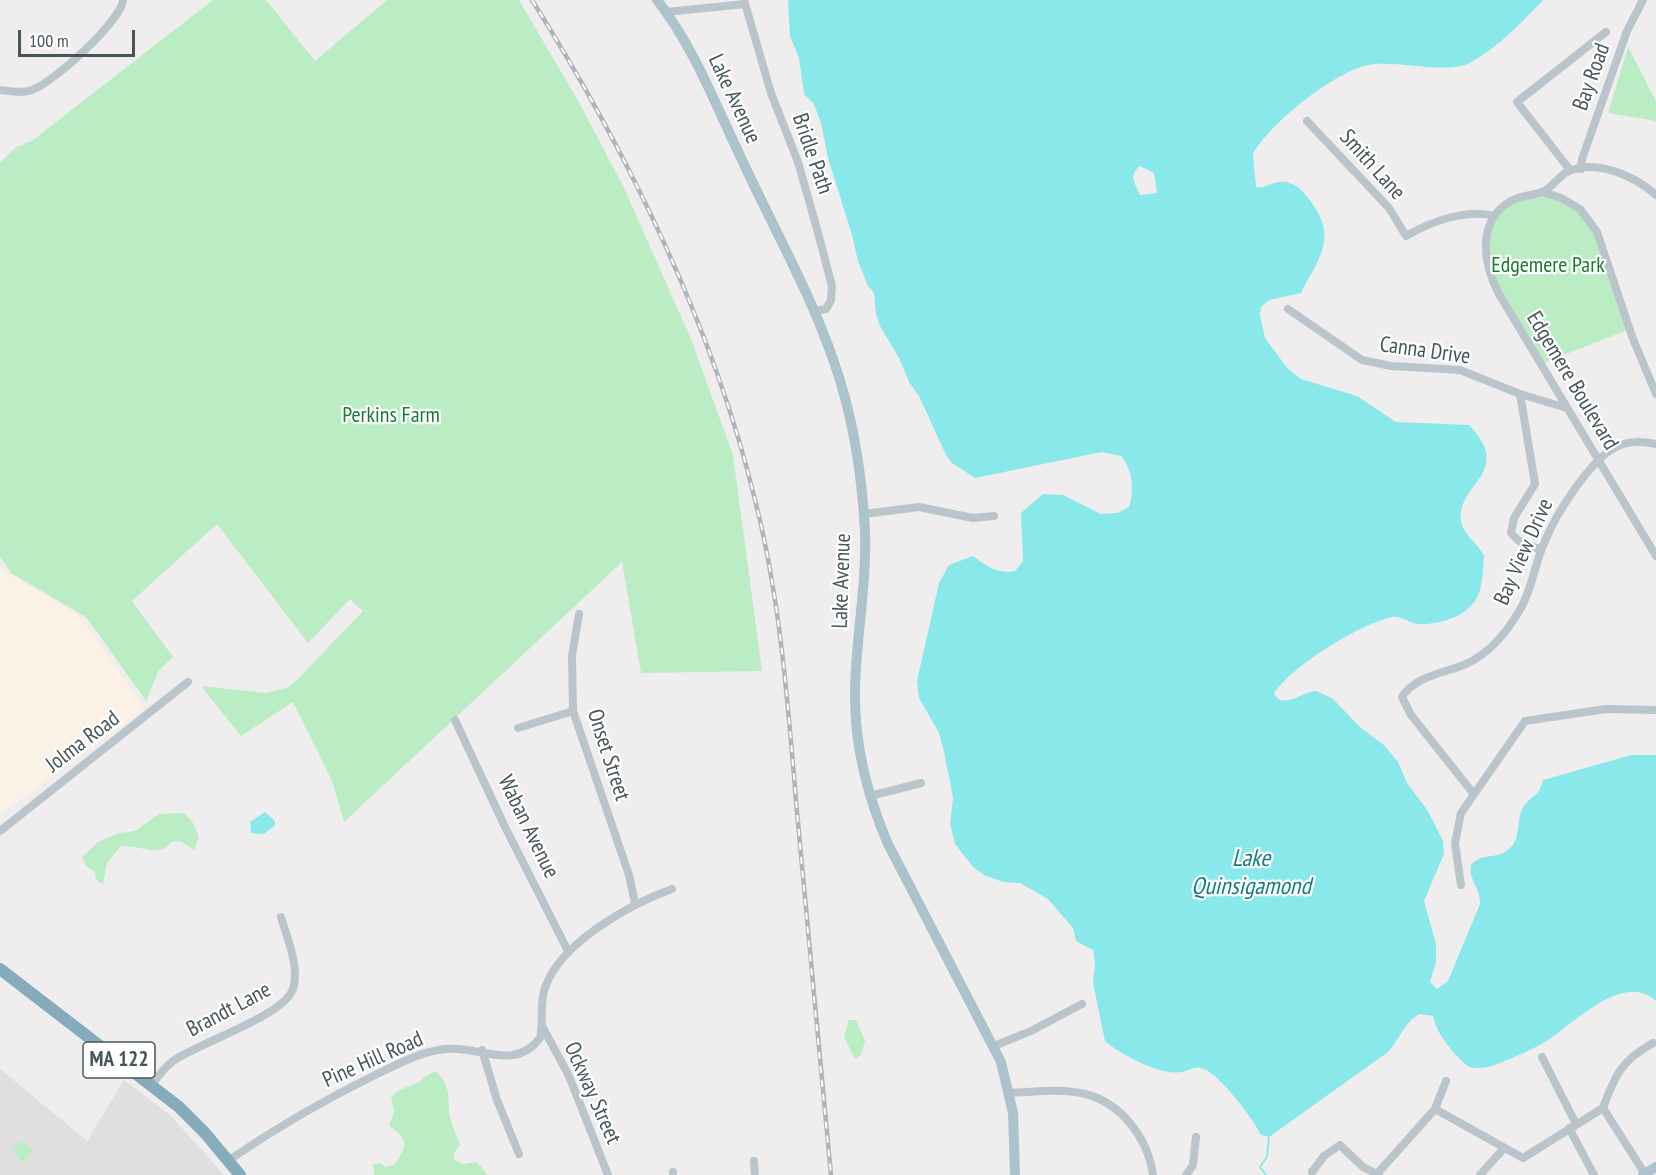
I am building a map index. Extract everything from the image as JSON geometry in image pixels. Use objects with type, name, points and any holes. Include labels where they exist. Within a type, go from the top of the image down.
[{"type":"highway","name":"MA 122","points":[[0,969],[152,1085],[195,1122],[240,1175]]},
{"type":"main road","name":"Lake Avenue","points":[[657,0],[693,58],[814,311],[845,398],[856,452],[864,514],[865,574],[855,698],[859,749],[870,796],[894,855],[994,1046],[1010,1093],[1015,1137],[1015,1175]]},
{"type":"main road","points":[[1644,1174],[1656,1167]]},
{"type":"street","points":[[0,90],[22,93],[44,84],[109,26],[120,12],[123,0]]},
{"type":"street","name":"Bay Road","points":[[1581,169],[1582,159],[1627,31],[1643,0]]},
{"type":"street","points":[[666,12],[745,2]]},
{"type":"street","name":"Bridle Path","points":[[745,2],[771,93],[798,162],[831,280],[832,296],[828,306],[814,311]]},
{"type":"street","points":[[1570,170],[1517,102],[1606,32]]},
{"type":"street","name":"Smith Lane","points":[[1308,121],[1389,208],[1406,237],[1466,214],[1480,212],[1495,216]]},
{"type":"street","points":[[1495,216],[1501,208],[1518,198],[1543,192],[1570,170],[1617,173],[1640,183],[1656,195]]},
{"type":"street","points":[[1543,192],[1574,204],[1592,224],[1616,284],[1633,339],[1656,394]]},
{"type":"street","name":"Edgemere Boulevard","points":[[1495,216],[1485,242],[1488,270],[1499,294],[1656,556]]},
{"type":"street","name":"Canna Drive","points":[[1287,309],[1362,360],[1391,366],[1460,370],[1521,394],[1568,408]]},
{"type":"street","points":[[1521,394],[1535,484],[1514,518],[1511,533],[1519,542],[1541,550]]},
{"type":"street","name":"Bay View Drive","points":[[1473,793],[1411,715],[1402,698],[1430,677],[1470,662],[1499,639],[1524,603],[1541,550],[1562,507],[1606,453],[1618,446],[1634,442],[1656,444]]},
{"type":"street","points":[[864,514],[919,507],[973,518],[994,516]]},
{"type":"street","name":"Onset Street","points":[[579,614],[572,656],[573,711],[629,874],[635,903]]},
{"type":"street","name":"Jolma Road","points":[[0,831],[188,682]]},
{"type":"street","points":[[1461,885],[1455,834],[1461,813],[1525,721],[1606,709],[1656,710]]},
{"type":"street","points":[[518,728],[573,711]]},
{"type":"street","name":"Waban Avenue","points":[[455,720],[505,827],[568,951]]},
{"type":"street","points":[[870,796],[921,783]]},
{"type":"street","name":"Pine Hill Road","points":[[229,1160],[276,1127],[417,1055],[448,1048],[482,1050],[504,1058],[520,1054],[537,1042],[542,1026],[545,987],[568,951],[635,903],[672,889]]},
{"type":"street","name":"Brandt Lane","points":[[152,1085],[173,1061],[251,1023],[286,1000],[293,989],[294,975],[281,917]]},
{"type":"street","points":[[994,1046],[1031,1031],[1082,1004]]},
{"type":"street","name":"Ockway Street","points":[[542,1026],[569,1076],[608,1175]]},
{"type":"street","points":[[1435,1109],[1523,1158],[1603,1108],[1624,1064],[1653,1043]]},
{"type":"street","points":[[482,1050],[497,1100],[519,1154]]},
{"type":"street","points":[[1542,1057],[1594,1175]]},
{"type":"street","points":[[1312,1172],[1324,1156],[1340,1145],[1363,1167],[1378,1174],[1435,1109],[1446,1081]]},
{"type":"street","points":[[1010,1093],[1074,1092],[1103,1101],[1126,1118],[1140,1136],[1149,1153],[1153,1175]]},
{"type":"street","points":[[1603,1108],[1644,1174]]},
{"type":"street","points":[[1186,1175],[1193,1165],[1196,1137]]},
{"type":"street","points":[[1480,1175],[1504,1148]]},
{"type":"street","points":[[754,1161],[755,1175]]},
{"type":"shaded area","points":[[0,565],[3,570],[80,616],[145,708],[0,815]]},
{"type":"shaded area","points":[[0,1069],[87,1141],[124,1080],[171,1116],[224,1175],[0,1175]]},
{"type":"green space","name":"Perkins Farm","points":[[213,0],[266,0],[315,61],[387,0],[519,0],[580,104],[624,188],[691,339],[733,455],[762,671],[641,673],[622,562],[344,822],[332,781],[293,702],[241,736],[201,686],[266,693],[286,688],[296,681],[363,611],[350,599],[308,643],[217,524],[132,601],[173,657],[159,670],[146,701],[86,617],[11,573],[0,556],[0,163],[15,148],[33,140]]},
{"type":"green space","points":[[1628,47],[1656,101],[1656,121],[1608,113]]},
{"type":"green space","name":"Edgemere Park","points":[[1543,192],[1561,198],[1591,222],[1630,329],[1541,364],[1486,262],[1492,223],[1501,208]]},
{"type":"green space","points":[[184,813],[192,821],[199,837],[194,850],[180,841],[171,842],[166,847],[155,850],[121,846],[107,863],[103,885],[96,879],[95,872],[86,866],[82,857],[98,842],[119,833],[135,831],[159,814]]},
{"type":"green space","points":[[849,1020],[856,1020],[865,1041],[861,1055],[855,1059],[844,1037]]},
{"type":"green space","points":[[436,1071],[446,1086],[453,1128],[460,1144],[454,1153],[454,1160],[463,1164],[477,1162],[488,1175],[374,1175],[373,1164],[380,1163],[385,1167],[394,1165],[404,1148],[403,1139],[389,1126],[394,1112],[391,1097]]},
{"type":"green space","points":[[22,1141],[33,1150],[22,1163],[12,1149]]},
{"type":"water","name":"Lake Quinsigamond","points":[[788,0],[1543,0],[1493,48],[1461,66],[1440,68],[1375,64],[1360,67],[1343,75],[1325,85],[1289,113],[1261,142],[1253,154],[1256,187],[1283,181],[1295,185],[1312,203],[1324,227],[1323,249],[1301,293],[1269,300],[1261,307],[1260,315],[1265,338],[1288,369],[1301,379],[1357,396],[1396,422],[1469,425],[1482,441],[1486,455],[1485,467],[1462,508],[1462,526],[1484,556],[1479,593],[1469,608],[1454,618],[1436,623],[1418,624],[1392,617],[1362,628],[1310,659],[1295,671],[1274,694],[1278,699],[1288,700],[1316,691],[1332,698],[1360,727],[1385,746],[1398,762],[1407,783],[1428,811],[1443,841],[1444,854],[1424,901],[1436,944],[1436,962],[1430,982],[1437,989],[1448,981],[1480,904],[1479,894],[1471,875],[1471,865],[1483,857],[1501,854],[1511,847],[1517,836],[1521,812],[1527,802],[1537,793],[1543,780],[1631,755],[1656,755],[1656,1001],[1643,993],[1629,992],[1614,996],[1585,1012],[1537,1046],[1498,1063],[1478,1068],[1468,1066],[1453,1052],[1436,1026],[1433,1016],[1420,1014],[1406,1026],[1388,1052],[1269,1137],[1261,1135],[1236,1099],[1211,1073],[1198,1068],[1173,1072],[1153,1068],[1131,1058],[1105,1041],[1093,983],[1095,962],[1093,950],[1076,941],[1073,928],[1048,899],[1020,883],[1003,882],[984,875],[973,867],[955,844],[950,824],[953,797],[944,752],[939,733],[919,698],[917,681],[939,583],[949,565],[973,556],[987,566],[1003,572],[1015,571],[1023,561],[1021,513],[1043,494],[1063,495],[1101,514],[1117,513],[1129,507],[1131,501],[1130,473],[1121,456],[1102,452],[975,478],[952,463],[946,455],[919,396],[909,382],[899,358],[880,326],[874,293],[868,286],[858,261],[828,158],[821,123],[814,104],[804,94],[799,58],[790,36]],"holes":[[[1140,166],[1154,173],[1157,193],[1140,195],[1133,177],[1134,173]]]},
{"type":"water","points":[[265,812],[275,821],[275,825],[264,834],[251,833],[250,822]]},
{"type":"waterway","points":[[1266,1175],[1260,1167],[1267,1157],[1269,1136]]},
{"type":"railway","points":[[532,0],[601,117],[663,241],[716,370],[755,500],[771,577],[782,655],[831,1175]]}]
